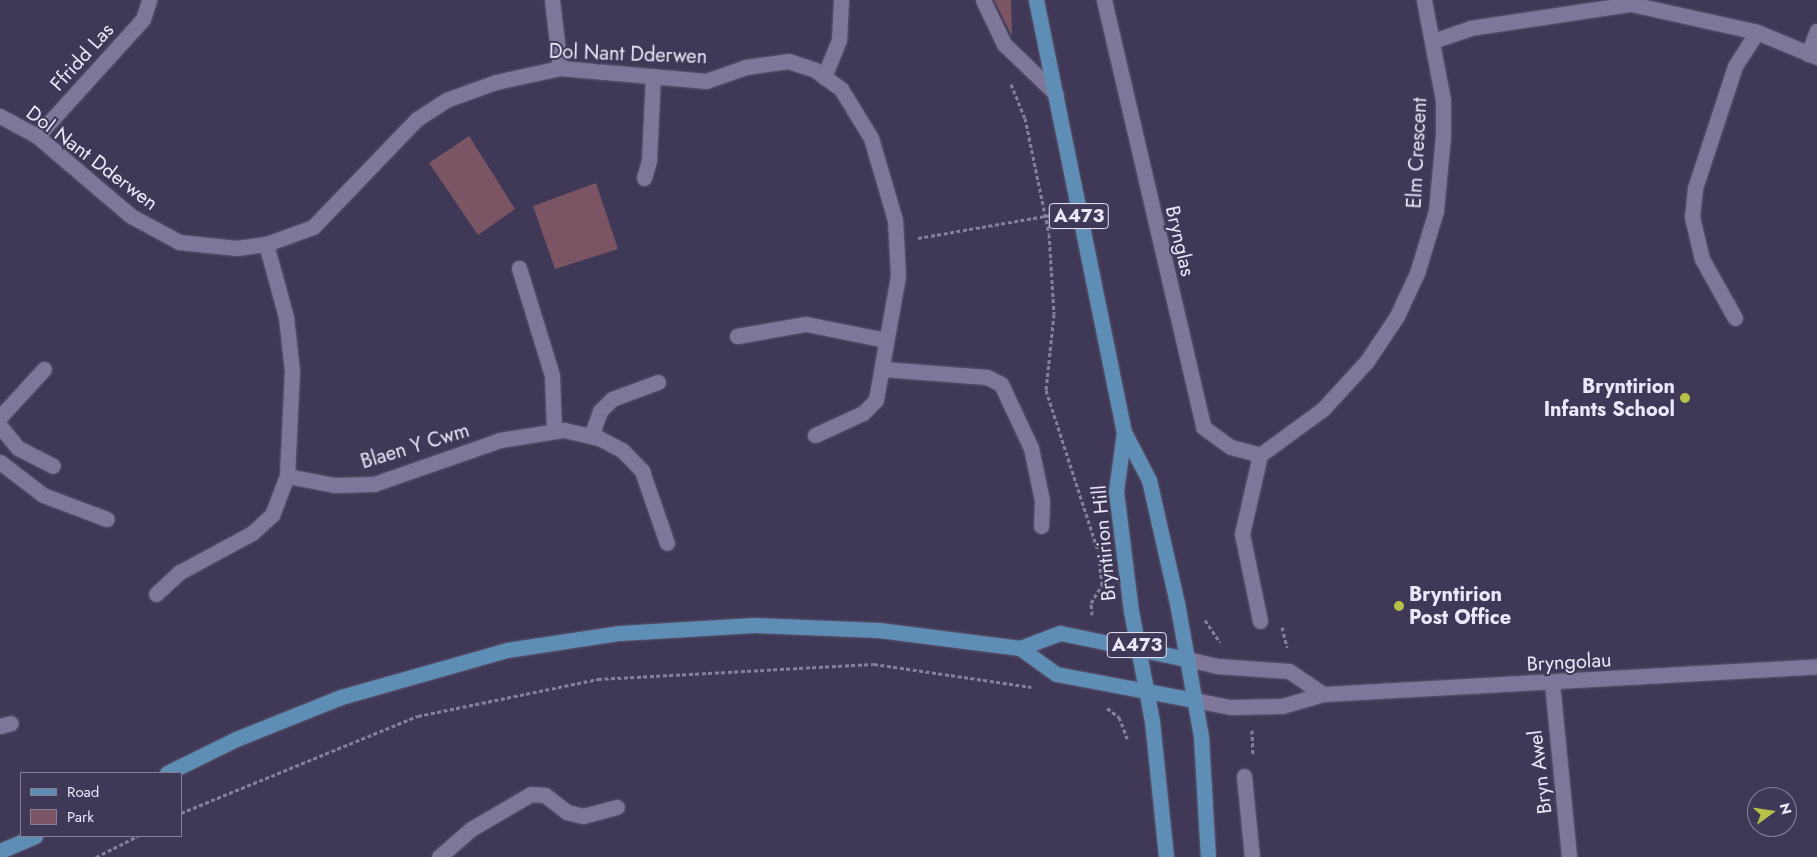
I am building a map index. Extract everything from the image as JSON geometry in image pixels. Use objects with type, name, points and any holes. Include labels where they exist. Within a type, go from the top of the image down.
[{"type":"main road","name":"A473","points":[[1036,0],[1124,432],[1149,480],[1187,659],[1194,700],[1208,857]]},
{"type":"main road","name":"Bryntirion Hill","points":[[1124,432],[1116,491],[1146,691],[1166,857]]},
{"type":"main road","points":[[170,772],[236,739],[342,697],[507,650],[620,633],[754,625],[879,630],[1020,648],[1060,633],[1094,637],[1138,646],[1187,659]]},
{"type":"main road","points":[[1020,648],[1056,674],[1194,700]]},
{"type":"main road","points":[[0,851],[33,837]]},
{"type":"street","name":"Ffridd Las","points":[[37,136],[143,19],[149,0]]},
{"type":"street","points":[[552,0],[560,68]]},
{"type":"street","points":[[824,77],[839,40],[841,0]]},
{"type":"street","points":[[983,0],[1004,44],[1056,94]]},
{"type":"street","name":"Brynglas","points":[[1104,0],[1203,427],[1231,447],[1260,455]]},
{"type":"street","name":"Elm Crescent","points":[[1260,455],[1323,409],[1367,361],[1397,316],[1417,273],[1436,211],[1443,134],[1443,100],[1424,0]]},
{"type":"street","points":[[1433,41],[1470,28],[1631,4],[1757,32],[1813,55],[1817,31]]},
{"type":"street","points":[[1735,318],[1702,259],[1692,217],[1695,188],[1735,66],[1757,32]]},
{"type":"street","name":"Dol Nant Dderwen","points":[[0,116],[37,136],[131,216],[179,242],[237,248],[266,244],[313,227],[417,119],[446,100],[519,75],[560,68],[706,81],[746,67],[788,61],[824,77],[841,89],[872,138],[898,243],[898,276],[882,369],[870,409],[815,435]]},
{"type":"street","points":[[644,178],[649,160],[654,76]]},
{"type":"street","points":[[156,594],[180,572],[252,533],[272,515],[287,476],[292,371],[286,317],[266,244]]},
{"type":"street","points":[[519,268],[552,376],[554,431]]},
{"type":"street","points":[[737,336],[806,324],[886,340]]},
{"type":"street","points":[[0,417],[44,369]]},
{"type":"street","points":[[882,369],[987,377],[1000,384],[1031,448],[1042,500],[1041,526]]},
{"type":"street","points":[[658,382],[612,399],[600,411],[595,437],[623,451],[642,471],[666,543]]},
{"type":"street","points":[[0,426],[18,448],[53,466]]},
{"type":"street","name":"Blaen Y Cwm","points":[[287,476],[334,485],[374,484],[500,440],[554,431],[595,437]]},
{"type":"street","points":[[1260,455],[1242,534],[1260,621]]},
{"type":"street","points":[[0,462],[43,495],[107,519]]},
{"type":"street","points":[[1187,659],[1217,666],[1289,671],[1323,694]]},
{"type":"street","name":"Bryngolau","points":[[1194,700],[1231,707],[1282,706],[1323,694],[1552,683],[1817,666]]},
{"type":"street","name":"Bryn Awel","points":[[1552,683],[1569,857]]},
{"type":"street","points":[[1244,776],[1252,857]]},
{"type":"street","points":[[441,856],[471,829],[531,794],[545,795],[567,812],[583,816],[617,807]]},
{"type":"path","points":[[1004,44],[1046,216],[1054,314],[1046,390],[1098,551],[1102,585],[1091,603],[1094,637]]},
{"type":"path","points":[[898,243],[1078,211]]},
{"type":"path","points":[[182,813],[418,716],[598,679],[874,664],[1055,690],[1056,674]]},
{"type":"path","points":[[96,857],[136,837]]},
{"type":"green space","points":[[994,0],[1011,0],[1012,36]]},
{"type":"green space","points":[[469,136],[515,209],[478,235],[429,163]]},
{"type":"green space","points":[[596,183],[618,249],[555,269],[533,206]]},
{"type":"place","name":"Bryntirion Infants School","points":[[1685,398]]},
{"type":"place","name":"Bryntirion Post Office","points":[[1399,606]]}]
